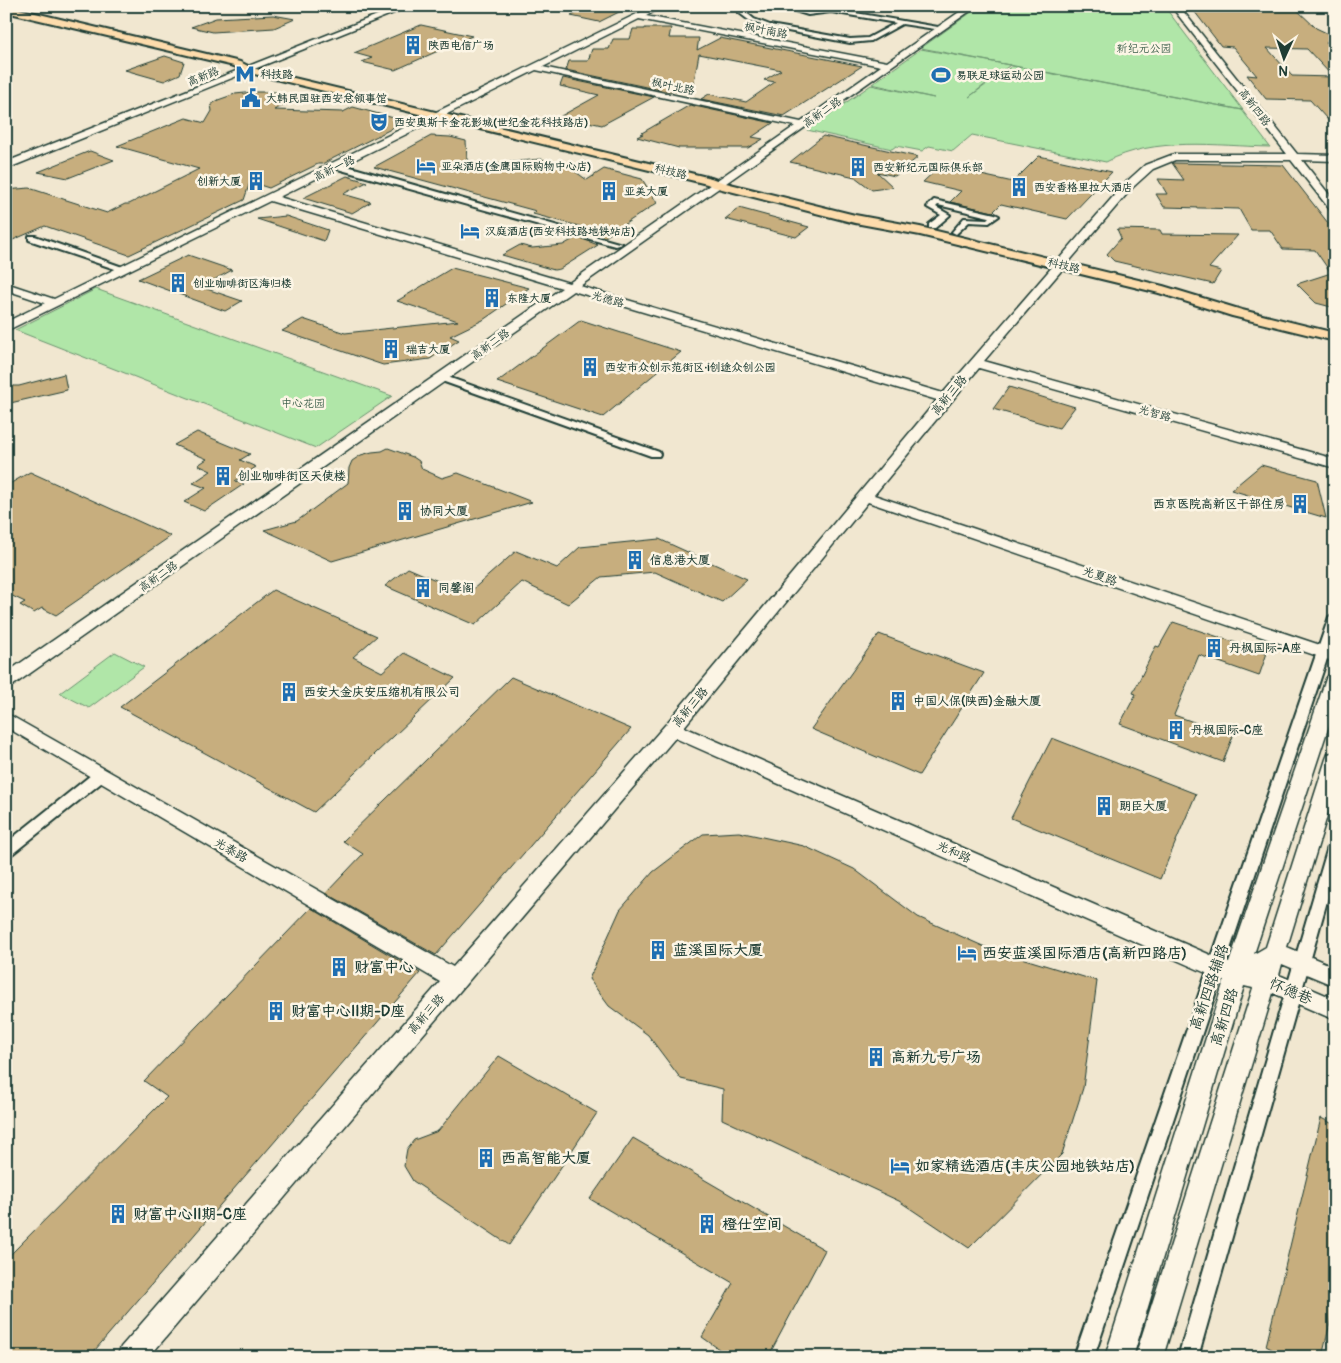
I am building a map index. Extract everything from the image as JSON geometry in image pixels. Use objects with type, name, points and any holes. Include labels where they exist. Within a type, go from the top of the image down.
[{"type":"main road","name":"科技路","points":[[19,6],[249,64],[327,90],[587,140]]},
{"type":"main road","name":"科技路","points":[[6,9],[237,64],[262,64],[446,112],[932,226],[1163,290],[1237,313],[1335,337]]},
{"type":"main road","name":"科技路","points":[[720,177],[855,219],[1064,262],[1335,325]]},
{"type":"street","points":[[265,53],[384,6]]},
{"type":"street","points":[[262,64],[407,6]]},
{"type":"street","name":"高新一路","points":[[6,327],[538,68],[660,6]]},
{"type":"street","points":[[740,6],[740,11],[752,20],[769,26],[850,41],[869,40],[901,22]]},
{"type":"street","points":[[793,6],[795,9],[807,12],[832,11],[935,28]]},
{"type":"street","points":[[832,11],[840,6]]},
{"type":"street","name":"高新二路","points":[[6,682],[442,378],[618,244],[799,125],[966,6]]},
{"type":"street","name":"高新二路","points":[[886,64],[973,6]]},
{"type":"street","name":"高新四路","points":[[1175,6],[1335,209]]},
{"type":"street","name":"枫叶南路","points":[[638,17],[886,64]]},
{"type":"street","name":"高新路","points":[[188,82],[237,64]]},
{"type":"street","name":"高新路","points":[[6,166],[249,64]]},
{"type":"street","name":"枫叶北路","points":[[538,68],[799,125]]},
{"type":"street","name":"高新三路","points":[[130,1357],[672,728],[866,497],[946,398],[1128,186],[1149,167],[1174,157],[1335,158]]},
{"type":"street","points":[[337,166],[618,244]]},
{"type":"street","name":"高新二路","points":[[6,668],[720,177]]},
{"type":"street","name":"光德路","points":[[270,198],[946,398]]},
{"type":"street","points":[[932,226],[946,215],[931,206],[937,202],[995,216],[989,221],[967,220],[956,232]]},
{"type":"street","points":[[32,238],[124,269]]},
{"type":"street","points":[[6,286],[49,306]]},
{"type":"street","points":[[6,294],[49,306]]},
{"type":"street","name":"光智路","points":[[976,363],[1335,464]]},
{"type":"street","points":[[442,378],[655,454]]},
{"type":"street","name":"光夏路","points":[[866,497],[1329,654]]},
{"type":"street","name":"高新四路辅路","points":[[1084,1357],[1216,967],[1329,654],[1335,617]]},
{"type":"street","name":"高新四路","points":[[1119,1357],[1236,976],[1335,679]]},
{"type":"street","name":"光泰路","points":[[6,719],[456,980]]},
{"type":"street","name":"光和路","points":[[672,728],[1236,976]]},
{"type":"street","points":[[1149,1357],[1335,758]]},
{"type":"street","points":[[6,851],[100,774]]},
{"type":"street","points":[[1188,1357],[1335,847]]},
{"type":"street","points":[[1276,952],[1335,977]]},
{"type":"street","name":"怀德巷","points":[[1236,976],[1276,952]]},
{"type":"street","name":"怀德巷","points":[[1236,976],[1267,980],[1335,1010]]},
{"type":"green space","name":"新纪元公园","points":[[980,6],[1164,6],[1243,110],[921,48]]},
{"type":"green space","points":[[921,49],[1010,65],[969,97],[1012,66],[1242,110],[1270,147],[1186,144],[1144,149],[1106,162],[972,135],[953,151],[929,146],[922,151],[896,146],[892,149],[807,130],[871,85],[934,98],[872,84]]},
{"type":"green space","name":"中心花园","points":[[96,289],[392,396],[316,448],[15,330]]},
{"type":"green space","points":[[115,652],[144,667],[89,708],[60,693]]},
{"type":"building","points":[[591,6],[631,6],[599,22],[571,16]]},
{"type":"building","points":[[1191,7],[1296,9],[1316,28],[1333,36],[1326,42],[1335,51],[1335,128],[1310,100],[1266,99],[1247,75],[1257,76],[1233,47],[1221,46]],"holes":[[[1267,48],[1307,49],[1333,77],[1292,76]]]},
{"type":"building","points":[[273,15],[295,19],[274,28],[213,32],[191,27],[216,18]]},
{"type":"building","name":"陕西电信广场","points":[[421,25],[472,36],[395,70],[362,62],[372,58],[354,53]]},
{"type":"building","points":[[671,28],[669,38],[699,38],[697,50],[720,38],[862,66],[784,116],[701,99],[709,94],[746,102],[775,82],[764,80],[781,70],[699,54],[692,92],[665,91],[566,70],[569,61],[588,61],[592,49],[609,49],[613,39],[630,39],[633,29]]},
{"type":"building","points":[[165,56],[184,62],[180,74],[164,81],[125,70]]},
{"type":"building","points":[[563,78],[654,97],[602,125],[561,116],[599,95],[560,86]]},
{"type":"building","points":[[275,92],[298,99],[274,110],[343,112],[353,107],[401,120],[391,129],[269,188],[250,182],[244,200],[129,255],[45,226],[6,243],[6,190],[29,188],[107,213],[199,169],[117,146],[186,118],[205,123],[212,111],[211,105],[218,100],[235,94]]},
{"type":"building","points":[[690,105],[773,123],[752,137],[763,139],[748,148],[679,148],[637,137]]},
{"type":"building","points":[[431,136],[450,137],[466,141],[467,160],[483,165],[541,159],[566,165],[587,180],[604,169],[642,179],[657,203],[605,237],[586,232],[590,229],[533,214],[536,211],[374,167]]},
{"type":"building","name":"西安新纪元国际俱乐部","points":[[823,136],[918,157],[895,176],[877,172],[893,187],[872,190],[855,177],[790,162]]},
{"type":"building","points":[[90,151],[114,160],[68,178],[38,172]]},
{"type":"building","name":"西安香格里拉大酒店","points":[[1039,156],[1112,172],[1067,219],[1001,204],[993,212],[950,202],[961,191],[923,182],[940,166],[1013,182]]},
{"type":"building","points":[[1172,163],[1283,165],[1335,232],[1335,308],[1316,303],[1297,284],[1331,273],[1315,250],[1283,249],[1270,230],[1251,230],[1239,209],[1164,207],[1156,194],[1167,194],[1158,179],[1184,180]]},
{"type":"building","points":[[347,176],[367,182],[343,194],[371,202],[352,213],[303,198]]},
{"type":"building","points":[[739,208],[809,227],[796,237],[725,219]]},
{"type":"building","points":[[286,216],[328,230],[324,241],[257,219]]},
{"type":"building","points":[[1117,229],[1160,230],[1162,234],[1238,235],[1209,268],[1221,271],[1213,284],[1114,261],[1107,254],[1121,238]]},
{"type":"building","points":[[577,237],[598,245],[560,269],[554,270],[502,255],[520,245],[532,248],[563,245]]},
{"type":"building","name":"创业咖啡街区海归楼","points":[[188,255],[232,270],[201,287],[242,301],[225,311],[138,279]]},
{"type":"building","points":[[452,268],[529,288],[483,320],[450,336],[459,340],[430,359],[383,365],[282,331],[303,319],[345,333],[458,321],[397,301]]},
{"type":"building","name":"西安市众创示范街区·i创途众创公园","points":[[581,320],[681,352],[603,417],[497,382]]},
{"type":"building","points":[[64,374],[67,390],[6,404],[6,386],[19,386]]},
{"type":"building","points":[[1009,387],[1075,407],[1059,428],[993,409]]},
{"type":"building","name":"创业咖啡街区天使楼","points":[[197,432],[250,454],[240,460],[256,467],[235,481],[244,484],[204,511],[184,502],[206,488],[193,483],[211,471],[198,465],[207,459],[174,445]]},
{"type":"building","name":"协同大厦","points":[[388,448],[413,457],[419,461],[422,469],[442,478],[458,473],[532,502],[332,561],[264,530],[297,521],[348,483],[349,468],[352,461],[361,455]]},
{"type":"building","name":"西京医院高新区干部住房","points":[[1261,465],[1317,480],[1326,518],[1231,490]]},
{"type":"building","points":[[30,472],[171,536],[56,615],[42,608],[34,613],[20,605],[25,602],[6,593],[6,486]]},
{"type":"building","points":[[659,539],[747,579],[722,602],[655,572],[601,577],[568,604],[522,582],[475,625],[385,586],[408,568],[461,591],[471,591],[516,551],[557,568],[580,547]]},
{"type":"building","name":"西安大金庆安压缩机有限公司","points":[[273,590],[377,636],[353,657],[382,672],[404,653],[455,678],[314,812],[120,707]]},
{"type":"building","points":[[1173,622],[1267,653],[1259,676],[1199,655],[1174,715],[1233,736],[1223,762],[1120,724],[1136,694],[1133,693],[1156,646],[1159,647]]},
{"type":"building","name":"中国人保(陕西)金融大厦","points":[[879,634],[984,673],[919,775],[811,729]]},
{"type":"building","points":[[511,677],[631,729],[436,955],[326,893],[363,854],[343,841]]},
{"type":"building","name":"朗臣大厦","points":[[1052,738],[1196,794],[1160,879],[1011,818]]},
{"type":"building","name":"高新九号广场","points":[[739,832],[804,846],[854,869],[918,917],[985,947],[1097,981],[1083,1088],[1062,1154],[969,1248],[899,1201],[722,1119],[723,1089],[681,1079],[648,1035],[609,1006],[589,979],[620,910],[653,872],[703,834]]},
{"type":"building","name":"财富中心","points":[[311,908],[420,973],[89,1357],[6,1357],[6,1259],[167,1097],[144,1081]]},
{"type":"building","name":"西高智能大厦","points":[[499,1056],[597,1113],[509,1245],[413,1181],[404,1166],[407,1149],[414,1140],[438,1131]]},
{"type":"building","points":[[1321,1118],[1335,1125],[1335,1302],[1322,1357],[1286,1357],[1266,1346]]},
{"type":"building","name":"橙仕空间","points":[[633,1138],[825,1250],[768,1357],[730,1357],[702,1337],[733,1283],[590,1199]]},
{"type":"place","name":"陕西电信广场","points":[[413,45]]},
{"type":"place","name":"科技路","points":[[245,74]]},
{"type":"place","name":"易联足球运动公园","points":[[941,75]]},
{"type":"place","name":"大韩民国驻西安总领事馆","points":[[251,98]]},
{"type":"place","name":"西安奥斯卡金花影城(世纪金花科技路店)","points":[[379,122]]},
{"type":"place","name":"亚朵酒店(金鹰国际购物中心店)","points":[[426,166]]},
{"type":"place","name":"西安新纪元国际俱乐部","points":[[858,167]]},
{"type":"place","name":"创新大厦","points":[[256,181]]},
{"type":"place","name":"西安香格里拉大酒店","points":[[1019,187]]},
{"type":"place","name":"亚美大厦","points":[[609,191]]},
{"type":"place","name":"汉庭酒店(西安科技路地铁站店)","points":[[470,231]]},
{"type":"place","name":"创业咖啡街区海归楼","points":[[178,283]]},
{"type":"place","name":"东隆大厦","points":[[492,298]]},
{"type":"place","name":"瑞吉大厦","points":[[391,349]]},
{"type":"place","name":"西安市众创示范街区·i创途众创公园","points":[[590,367]]},
{"type":"place","name":"创业咖啡街区天使楼","points":[[223,476]]},
{"type":"place","name":"西京医院高新区干部住房","points":[[1300,504]]},
{"type":"place","name":"协同大厦","points":[[405,511]]},
{"type":"place","name":"信息港大厦","points":[[635,560]]},
{"type":"place","name":"同馨阁","points":[[423,588]]},
{"type":"place","name":"丹枫国际-A座","points":[[1214,648]]},
{"type":"place","name":"西安大金庆安压缩机有限公司","points":[[289,692]]},
{"type":"place","name":"中国人保(陕西)金融大厦","points":[[898,701]]},
{"type":"place","name":"丹枫国际-C座","points":[[1176,730]]},
{"type":"place","name":"朗臣大厦","points":[[1104,806]]},
{"type":"place","name":"蓝溪国际大厦","points":[[658,950]]},
{"type":"place","name":"西安蓝溪国际酒店(高新四路店)","points":[[967,953]]},
{"type":"place","name":"财富中心","points":[[339,967]]},
{"type":"place","name":"财富中心II期-D座","points":[[276,1011]]},
{"type":"place","name":"高新九号广场","points":[[876,1057]]},
{"type":"place","name":"西高智能大厦","points":[[486,1158]]},
{"type":"place","name":"如家精选酒店(丰庆公园地铁站店)","points":[[900,1166]]},
{"type":"place","name":"财富中心II期-C座","points":[[118,1214]]},
{"type":"place","name":"橙仕空间","points":[[707,1224]]}]
